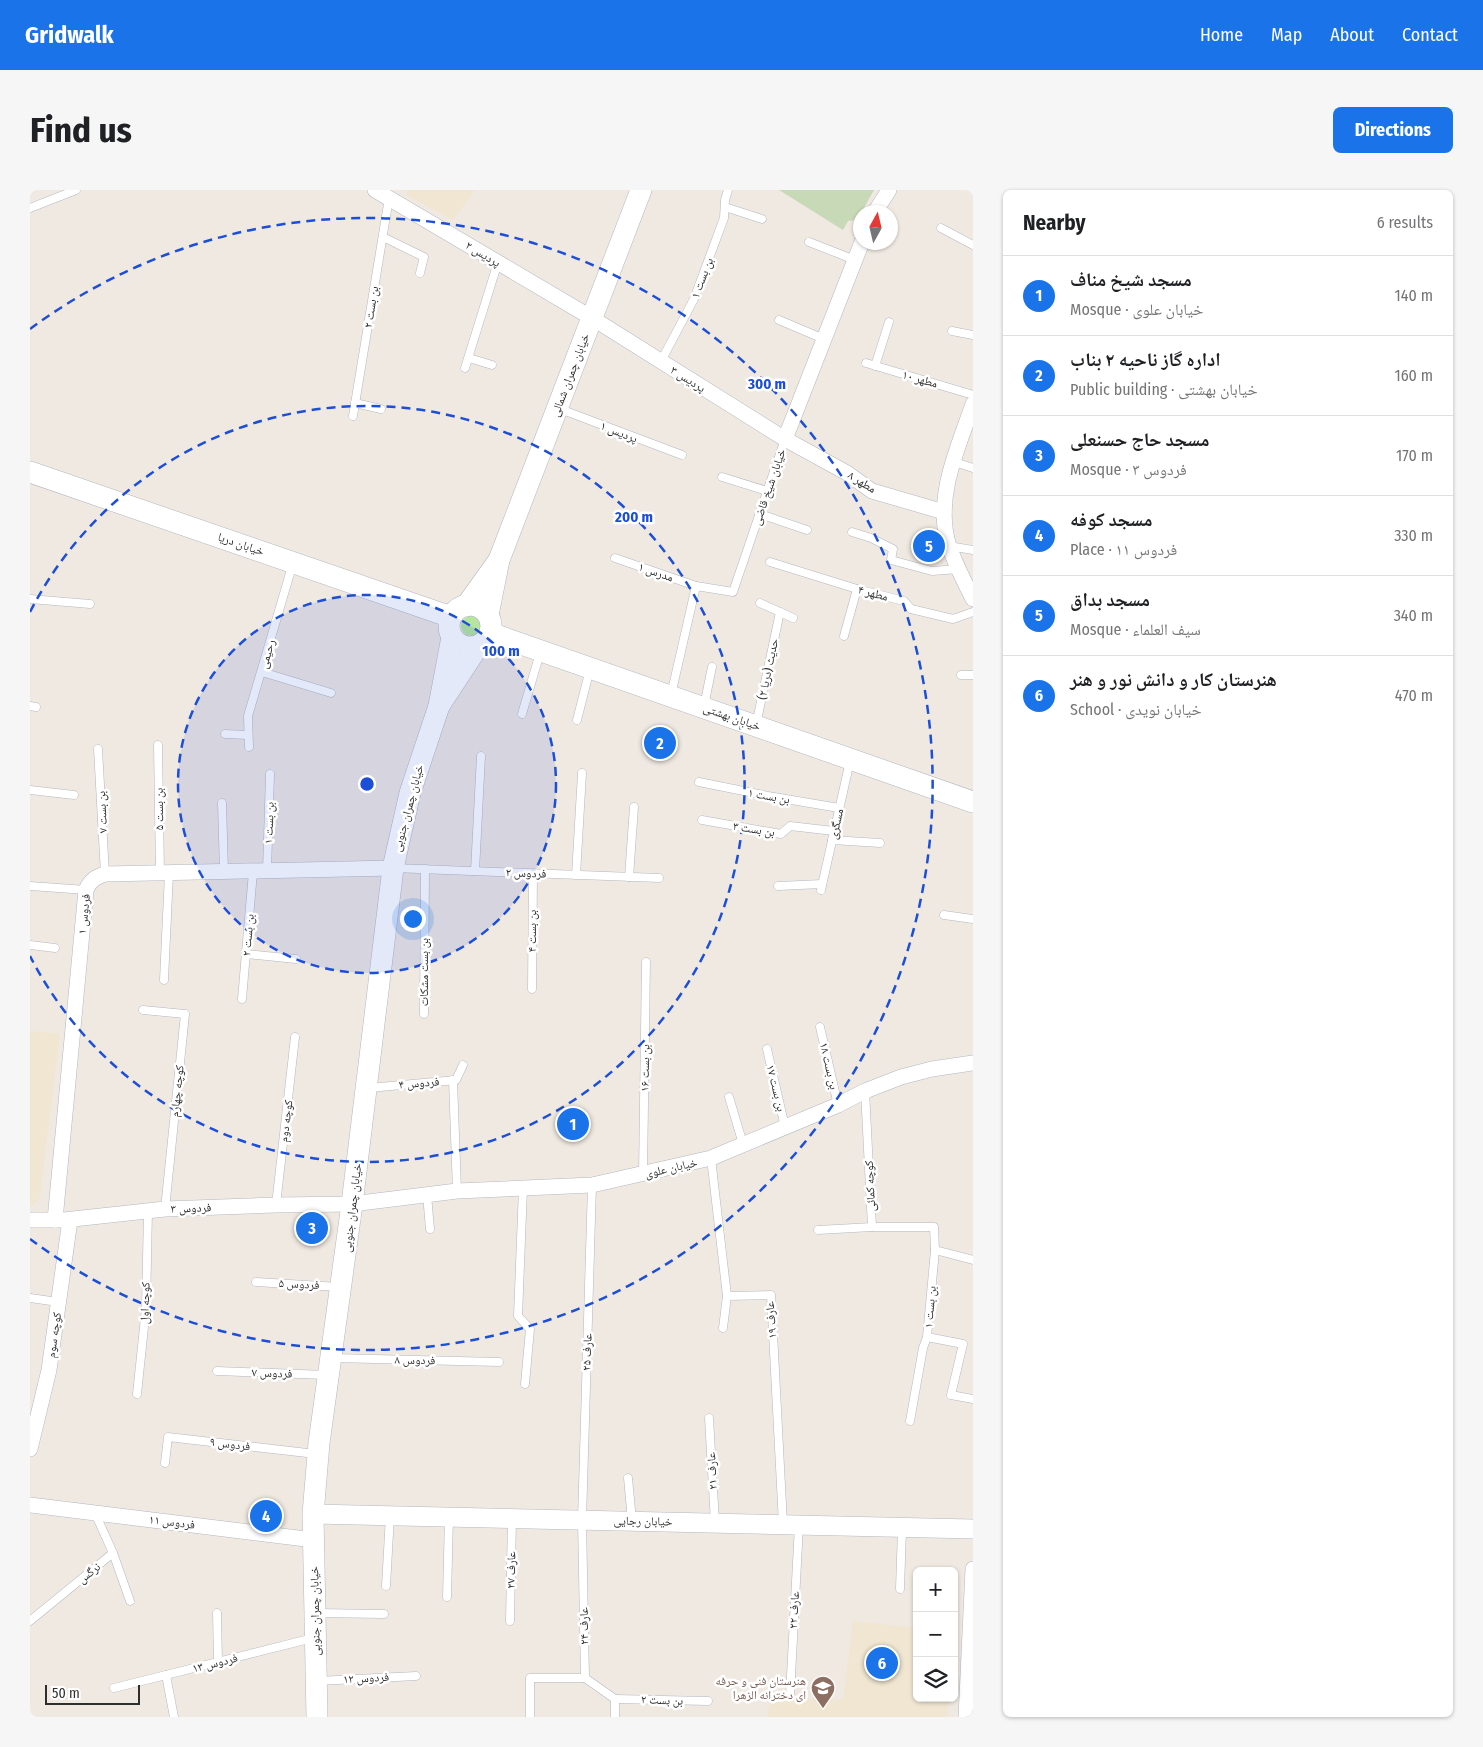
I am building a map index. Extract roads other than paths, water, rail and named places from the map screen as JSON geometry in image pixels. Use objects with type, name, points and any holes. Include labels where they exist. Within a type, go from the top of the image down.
[{"type":"main road","name":"خیابان چمران شمالی","points":[[486,631],[500,560],[641,190]]},
{"type":"main road","name":"خیابان دریا","points":[[30,472],[456,620]]},
{"type":"main road","name":"خیابان چمران شمالی","points":[[456,620],[500,560]]},
{"type":"main road","points":[[478,607],[486,631],[473,647],[462,646],[456,620],[478,607]]},
{"type":"main road","name":"خیابان چمران جنوبی","points":[[317,1717],[313,1514],[329,1366],[367,1088],[393,868],[410,793],[439,706],[456,620]]},
{"type":"main road","name":"خیابان چمران جنوبی","points":[[439,706],[486,631]]},
{"type":"main road","name":"خیابان بهشتی","points":[[486,631],[973,802]]},
{"type":"street","name":"پردیس ۲","points":[[375,190],[592,318]]},
{"type":"street","points":[[879,205],[888,190]]},
{"type":"street","name":"خیابان شیخ قاضی","points":[[785,440],[859,250]]},
{"type":"street","name":"پردیس ۳","points":[[592,318],[785,440]]},
{"type":"street","points":[[973,404],[948,481],[944,512],[945,530],[949,546],[973,599]]},
{"type":"street","name":"مطهر ۸","points":[[785,440],[847,473],[872,491],[944,512]]},
{"type":"street","points":[[105,874],[393,868]]},
{"type":"street","name":"فردوس ۱","points":[[62,1220],[86,890],[97,877],[105,874]]},
{"type":"street","name":"خیابان علوی","points":[[352,1204],[457,1191],[592,1185],[643,1174],[711,1158],[901,1077],[932,1069],[973,1063]]},
{"type":"street","name":"فردوس ۳","points":[[30,1220],[62,1220],[165,1209],[352,1204]]},
{"type":"street","name":"کوچه سوم","points":[[30,1449],[49,1370],[58,1302],[62,1220]]},
{"type":"street","name":"فردوس ۱۱","points":[[30,1505],[314,1540]]},
{"type":"street","name":"خیابان رجایی","points":[[313,1514],[973,1529]]},
{"type":"street","points":[[966,1717],[973,1569]]},
{"type":"lane","points":[[30,208],[76,190]]},
{"type":"lane","name":"بن بست ۱","points":[[661,361],[694,299],[724,218],[728,190]]},
{"type":"lane","name":"بن بست ۲","points":[[353,416],[389,198]]},
{"type":"lane","points":[[725,207],[762,219]]},
{"type":"lane","points":[[941,228],[973,245]]},
{"type":"lane","points":[[383,237],[424,257],[420,273]]},
{"type":"lane","points":[[809,242],[855,260]]},
{"type":"lane","points":[[465,368],[498,262]]},
{"type":"lane","points":[[780,320],[824,339]]},
{"type":"lane","points":[[875,366],[889,322]]},
{"type":"lane","points":[[952,331],[973,335]]},
{"type":"lane","points":[[468,358],[492,365]]},
{"type":"lane","name":"مطهر ۱۰","points":[[866,363],[973,395]]},
{"type":"lane","points":[[355,403],[381,409]]},
{"type":"lane","name":"پردیس ۱","points":[[557,408],[682,455]]},
{"type":"lane","name":"خیابان شیخ قاضی","points":[[696,586],[733,592],[785,440]]},
{"type":"lane","points":[[954,462],[973,468]]},
{"type":"lane","points":[[722,477],[767,491]]},
{"type":"lane","points":[[760,514],[806,530]]},
{"type":"lane","points":[[852,532],[872,538],[893,550],[891,560],[932,571],[959,569]]},
{"type":"lane","points":[[949,546],[973,550]]},
{"type":"lane","name":"مدرس ۱","points":[[615,558],[696,586]]},
{"type":"lane","name":"رحیمی","points":[[249,747],[248,716],[293,562]]},
{"type":"lane","name":"مطهر ۴","points":[[770,562],[857,589],[904,601],[911,609],[952,619],[973,612]]},
{"type":"lane","points":[[670,696],[696,586]]},
{"type":"lane","points":[[844,636],[857,589]]},
{"type":"lane","points":[[30,599],[90,604]]},
{"type":"lane","points":[[760,603],[793,618]]},
{"type":"lane","name":"حدیث (دریا ۲)","points":[[756,726],[780,612]]},
{"type":"lane","points":[[522,714],[541,650]]},
{"type":"lane","points":[[704,707],[712,667]]},
{"type":"lane","points":[[577,720],[590,668]]},
{"type":"lane","points":[[262,672],[331,693]]},
{"type":"lane","points":[[961,675],[973,675]]},
{"type":"lane","points":[[225,734],[248,735]]},
{"type":"lane","name":"بن بست ۵","points":[[158,745],[164,873]]},
{"type":"lane","name":"بن بست ۷","points":[[98,749],[105,874]]},
{"type":"lane","points":[[475,871],[481,756]]},
{"type":"lane","name":"مسگری","points":[[778,886],[821,887],[851,759]]},
{"type":"lane","points":[[576,875],[582,773]]},
{"type":"lane","name":"بن بست ۱","points":[[260,871],[270,774]]},
{"type":"lane","name":"بن بست ۱","points":[[699,782],[839,808]]},
{"type":"lane","points":[[30,790],[74,795]]},
{"type":"lane","points":[[222,803],[224,872]]},
{"type":"lane","points":[[629,877],[634,807]]},
{"type":"lane","name":"بن بست ۳","points":[[702,820],[781,834],[790,826],[834,832]]},
{"type":"lane","points":[[832,840],[880,843]]},
{"type":"lane","name":"فردوس ۲","points":[[393,868],[659,878]]},
{"type":"lane","name":"بن بست مشکات","points":[[424,1014],[425,870]]},
{"type":"lane","name":"بن بست ۲","points":[[242,999],[246,954],[260,871]]},
{"type":"lane","points":[[164,873],[164,980]]},
{"type":"lane","name":"بن بست ۴","points":[[532,989],[533,874]]},
{"type":"lane","points":[[30,886],[86,890]]},
{"type":"lane","points":[[944,915],[973,919]]},
{"type":"lane","points":[[30,945],[55,948]]},
{"type":"lane","points":[[246,954],[296,959]]},
{"type":"lane","name":"بن بست ۱۶","points":[[643,1174],[646,962]]},
{"type":"lane","name":"کوچه چهارم","points":[[144,1010],[185,1014],[165,1209]]},
{"type":"lane","name":"بن بست ۱۸","points":[[820,1027],[838,1105]]},
{"type":"lane","name":"کوچه دوم","points":[[276,1205],[295,1037]]},
{"type":"lane","name":"بن بست ۱۷","points":[[766,1049],[785,1127]]},
{"type":"lane","name":"فردوس ۴","points":[[367,1088],[456,1080],[463,1065]]},
{"type":"lane","points":[[453,1080],[457,1191]]},
{"type":"lane","name":"کوچه کمائی","points":[[818,1230],[872,1227],[865,1091]]},
{"type":"lane","points":[[729,1097],[742,1144]]},
{"type":"lane","points":[[711,1158],[727,1296],[723,1328]]},
{"type":"lane","name":"عارف ۲۵","points":[[582,1520],[592,1185]]},
{"type":"lane","points":[[523,1188],[518,1316],[530,1329],[525,1384]]},
{"type":"lane","points":[[427,1195],[430,1230]]},
{"type":"lane","name":"کوچه اول","points":[[136,1394],[146,1308],[148,1211]]},
{"type":"lane","name":"بن بست ۱","points":[[872,1227],[934,1227],[935,1250],[927,1337],[963,1344],[951,1395],[973,1399]]},
{"type":"lane","points":[[935,1250],[973,1260]]},
{"type":"lane","name":"فردوس ۵","points":[[256,1282],[341,1287]]},
{"type":"lane","name":"عارف ۱۹","points":[[727,1296],[771,1296],[791,1525]]},
{"type":"lane","points":[[30,1298],[58,1302]]},
{"type":"lane","points":[[910,1421],[922,1348],[927,1337]]},
{"type":"lane","name":"فردوس ۸","points":[[329,1366],[498,1362]]},
{"type":"lane","name":"فردوس ۷","points":[[216,1371],[329,1366]]},
{"type":"lane","name":"عارف ۲۱","points":[[709,1418],[715,1523]]},
{"type":"lane","name":"فردوس ۹","points":[[165,1463],[168,1437],[318,1454]]},
{"type":"lane","points":[[628,1478],[632,1521]]},
{"type":"lane","name":"نرگس","points":[[30,1621],[114,1554],[95,1513]]},
{"type":"lane","points":[[386,1586],[390,1516]]},
{"type":"lane","points":[[447,1596],[449,1517]]},
{"type":"lane","name":"عارف ۲۷","points":[[510,1621],[512,1518]]},
{"type":"lane","name":"عارف ۲۴","points":[[582,1520],[585,1678]]},
{"type":"lane","name":"عارف ۲۲","points":[[790,1695],[791,1525]]},
{"type":"lane","points":[[900,1589],[902,1527]]},
{"type":"lane","points":[[114,1554],[130,1602]]},
{"type":"lane","points":[[217,1613],[218,1662]]},
{"type":"lane","points":[[315,1613],[384,1614]]},
{"type":"lane","name":"فردوس ۱۳","points":[[114,1688],[315,1638]]},
{"type":"lane","points":[[166,1675],[174,1717]]},
{"type":"lane","name":"فردوس ۱۲","points":[[316,1681],[416,1676]]},
{"type":"lane","points":[[530,1717],[530,1678],[585,1678],[615,1699],[615,1717]]},
{"type":"lane","name":"بن بست ۲","points":[[615,1699],[708,1701]]},
{"type":"place","name":"مسجد بداق","points":[[929,546]]},
{"type":"place","name":"اداره گاز ناحیه ۲ بناب","points":[[660,743]]},
{"type":"place","name":"مسجد شیخ مناف","points":[[573,1124]]},
{"type":"place","name":"مسجد حاج حسنعلی","points":[[312,1228]]},
{"type":"place","name":"مسجد کوفه","points":[[266,1516]]},
{"type":"place","name":"هنرستان کار و دانش نور و هنر","points":[[882,1663]]},
{"type":"place","name":"هنرستان فنی و حرفه ای دخترانه الزهرا","points":[[823,1709]]}]
